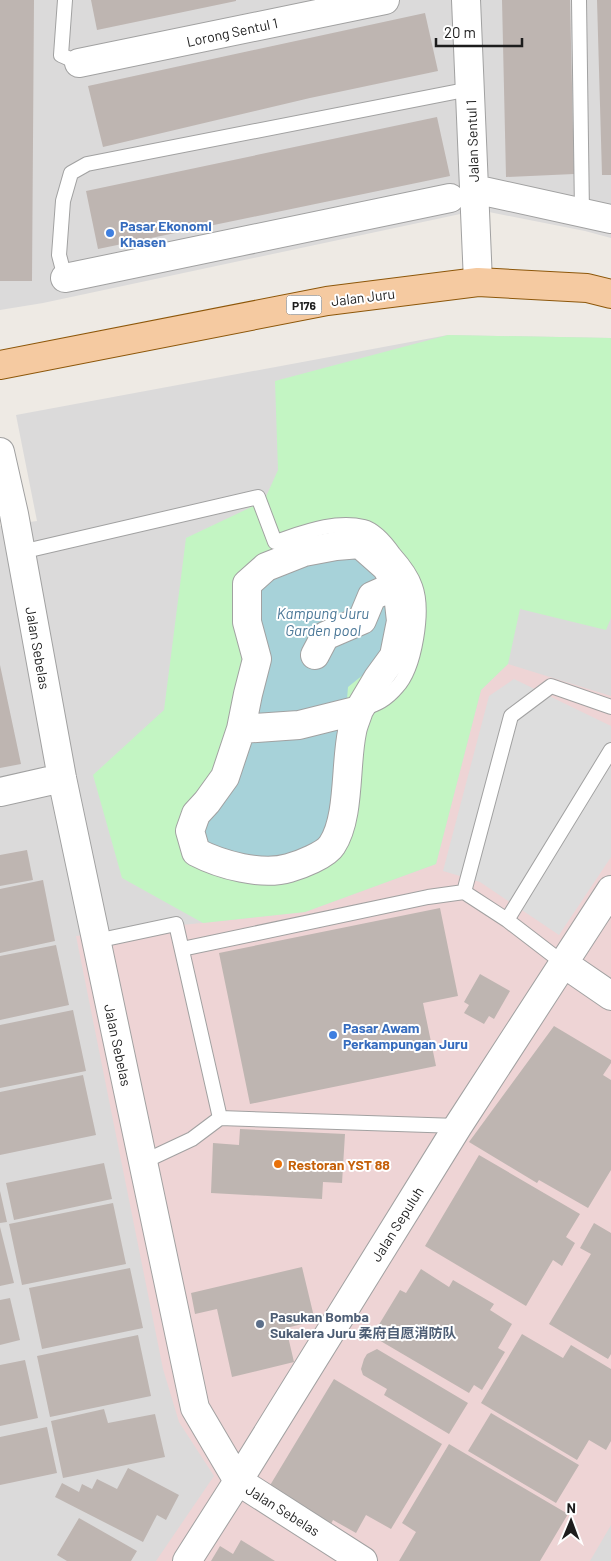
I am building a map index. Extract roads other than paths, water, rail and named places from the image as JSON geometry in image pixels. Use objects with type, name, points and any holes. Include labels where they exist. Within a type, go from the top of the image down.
[{"type":"main road","name":"Jalan Juru","points":[[0,366],[326,301],[478,282],[587,288],[611,294]]},
{"type":"street","name":"Lorong Sentul 1","points":[[79,63],[385,0]]},
{"type":"street","name":"Jalan Sentul 1","points":[[466,0],[470,89],[462,193],[478,282]]},
{"type":"street","points":[[65,278],[462,193],[611,219]]},
{"type":"street","name":"Jalan Sebelas","points":[[0,452],[7,515],[21,552],[62,778],[195,1408],[238,1481],[363,1561]]},
{"type":"street","points":[[360,544],[386,568],[396,585],[401,621],[394,656],[359,710],[352,731],[342,820],[332,846],[306,864],[278,871],[238,867],[211,860],[196,852],[190,830],[196,814],[225,778],[241,729],[257,659],[247,622],[247,584],[266,567],[304,552],[360,544]]},
{"type":"street","points":[[315,655],[325,636],[362,620],[372,596],[396,585]]},
{"type":"street","points":[[241,729],[299,725],[359,710]]},
{"type":"street","points":[[0,792],[62,778]]},
{"type":"street","name":"Jalan Sepuluh","points":[[187,1561],[458,1126],[611,890]]},
{"type":"street","points":[[563,963],[611,996]]},
{"type":"lane","points":[[65,0],[61,55],[79,63]]},
{"type":"lane","points":[[579,0],[582,213]]},
{"type":"lane","points":[[65,278],[59,255],[63,201],[71,173],[87,164],[470,89]]},
{"type":"lane","points":[[21,552],[258,497],[275,542],[332,525],[365,527],[384,540],[404,566],[415,586],[419,611],[417,635],[410,664],[399,686],[382,702],[359,710]]},
{"type":"lane","points":[[464,892],[512,716],[551,686],[611,707]]},
{"type":"lane","points":[[507,920],[611,750]]},
{"type":"lane","points":[[182,949],[428,896],[464,892],[507,920],[563,963]]},
{"type":"lane","points":[[96,941],[176,924],[220,1118]]},
{"type":"lane","points":[[143,1162],[192,1139],[220,1118],[458,1126]]},
{"type":"water","name":"Kampung Juru Garden pool","points":[[357,548],[390,582],[390,635],[384,658],[348,687],[337,819],[326,846],[273,867],[207,849],[202,831],[203,815],[229,793],[252,588],[276,569]]},
{"type":"place","name":"Pasar Ekonomi Khasen","points":[[110,233]]},
{"type":"place","name":"Pasar Awam Perkampungan Juru","points":[[333,1035]]},
{"type":"place","name":"Restoran YST 88","points":[[278,1164]]},
{"type":"place","name":"Pasukan Bomba Sukalera Juru 柔府自愿消防队","points":[[260,1324]]}]
